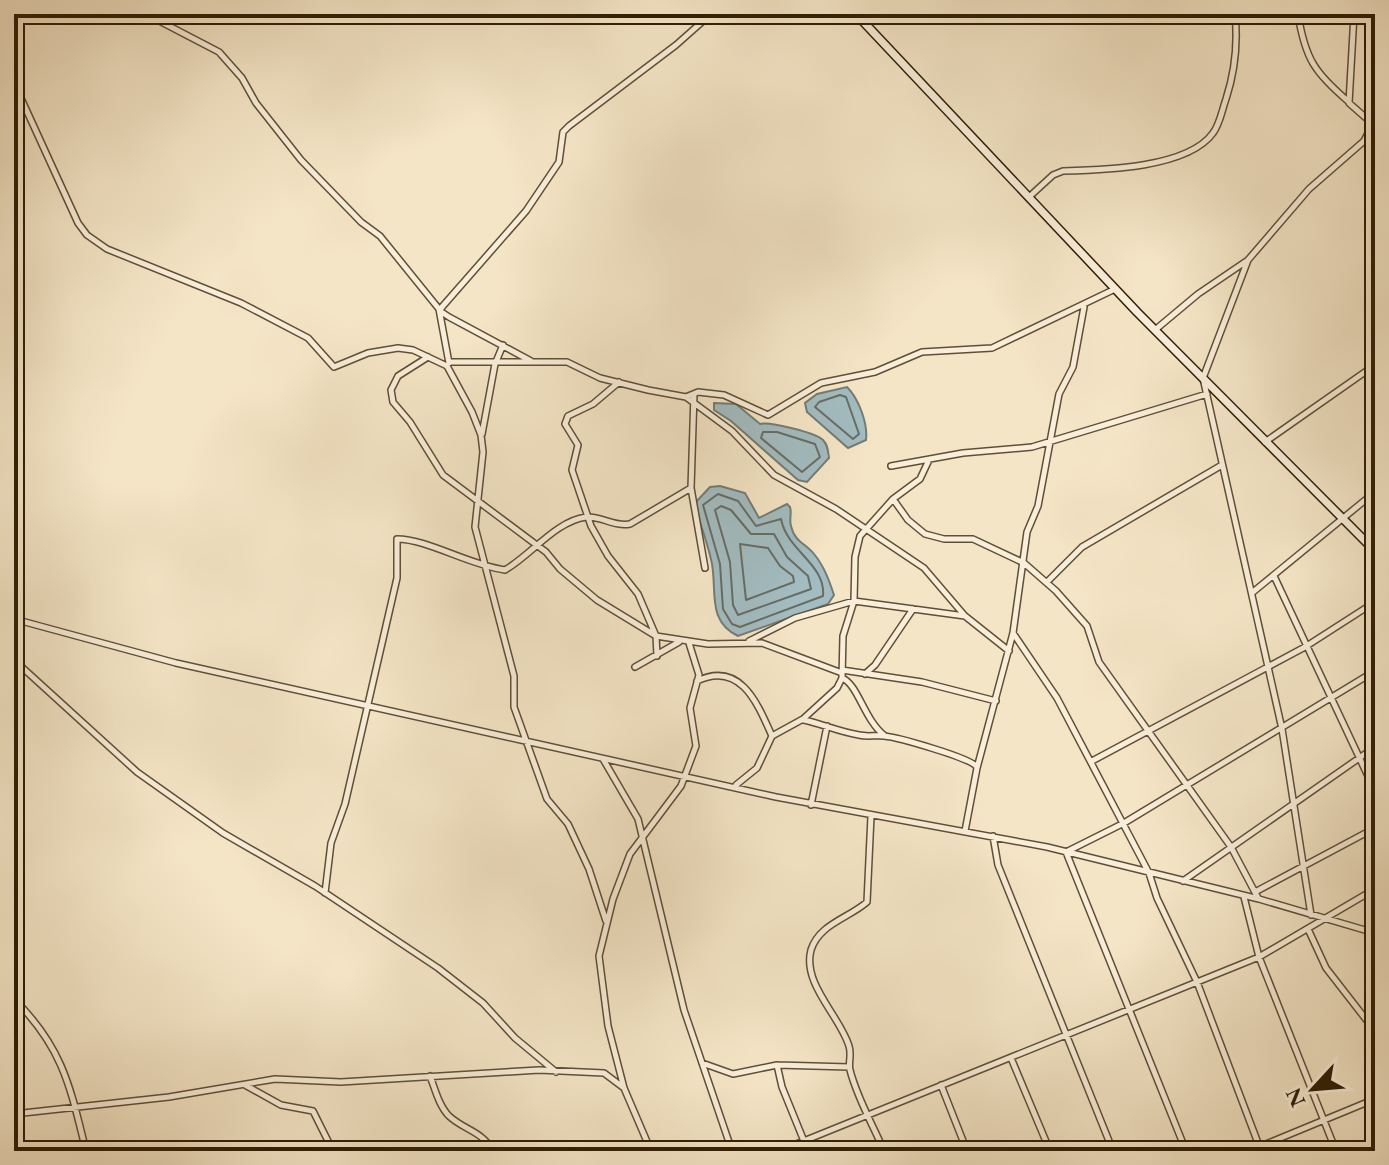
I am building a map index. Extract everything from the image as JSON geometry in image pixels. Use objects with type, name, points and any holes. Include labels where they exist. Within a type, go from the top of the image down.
[{"type":"main road","points":[[856,14],[1115,289],[1375,551]]},
{"type":"street","points":[[146,14],[219,52],[228,61],[301,160],[361,222],[380,236],[440,311],[534,363]]},
{"type":"street","points":[[440,311],[526,211],[559,162],[563,132],[676,45],[711,14]]},
{"type":"street","points":[[1029,197],[1053,175],[1063,171],[1144,164],[1188,154],[1204,143],[1216,131],[1231,81],[1238,39],[1235,14]]},
{"type":"street","points":[[1155,330],[1198,294],[1248,260],[1309,189],[1364,141],[1374,124],[1316,72],[1305,50],[1298,14]]},
{"type":"street","points":[[1349,103],[1354,14]]},
{"type":"street","points":[[14,83],[78,223],[87,235],[107,249],[241,303],[315,343],[334,367],[368,353],[398,348],[449,364],[576,364],[600,378],[686,397],[745,442],[774,475],[866,529],[924,568],[965,616],[1009,651]]},
{"type":"street","points":[[1248,260],[1203,378],[1282,729],[1306,866],[1311,915]]},
{"type":"street","points":[[686,397],[694,394],[724,395],[768,415],[821,383],[875,372],[922,352],[992,348],[1115,289]]},
{"type":"street","points":[[965,831],[977,768],[1013,633],[1027,532],[1038,506],[1059,394],[1073,367],[1084,306]]},
{"type":"street","points":[[440,311],[449,364],[481,435]]},
{"type":"street","points":[[503,345],[495,364],[481,435],[482,471],[475,527],[514,676],[514,707],[550,805],[568,824],[589,869],[606,921]]},
{"type":"street","points":[[430,357],[398,376],[390,396],[443,475],[540,546],[566,576],[597,600],[656,636],[689,643],[748,642],[778,647],[842,674],[851,682],[869,721],[886,736]]},
{"type":"street","points":[[1265,442],[1375,365]]},
{"type":"street","points":[[619,381],[593,404],[566,420],[566,427],[578,445],[572,470],[589,517],[603,549],[638,594],[656,636],[657,656]]},
{"type":"street","points":[[694,394],[691,488],[705,568]]},
{"type":"street","points":[[891,466],[928,462],[963,453],[1032,447],[1207,394]]},
{"type":"street","points":[[734,786],[752,774],[772,736],[803,719],[832,693],[842,674],[843,636],[854,601],[855,557],[866,529],[893,499],[920,479],[928,462]]},
{"type":"street","points":[[1047,582],[1082,547],[1222,465]]},
{"type":"street","points":[[325,893],[331,843],[345,804],[397,578],[397,539],[411,539],[487,567],[505,570],[564,526],[589,517],[620,526],[630,524],[691,488]]},
{"type":"street","points":[[1253,592],[1340,517],[1375,492]]},
{"type":"street","points":[[893,499],[908,520],[925,534],[944,539],[973,539],[1024,563],[1047,582],[1087,626],[1099,662],[1231,847],[1259,899]]},
{"type":"street","points":[[1274,576],[1375,791]]},
{"type":"street","points":[[748,642],[795,618],[854,601],[965,616]]},
{"type":"street","points":[[1092,761],[1305,647],[1375,602]]},
{"type":"street","points":[[865,674],[875,665],[886,644],[913,608]]},
{"type":"street","points":[[14,619],[176,663],[811,805],[993,836],[1066,852],[1259,899],[1375,933]]},
{"type":"street","points":[[1013,633],[1057,698],[1149,873],[1157,898],[1197,982],[1260,1149]]},
{"type":"street","points":[[635,667],[679,641]]},
{"type":"street","points":[[651,1151],[624,1088],[608,1026],[600,967],[606,921],[621,873],[641,835],[685,777],[696,746],[690,708],[698,668],[689,643]]},
{"type":"street","points":[[14,660],[125,762],[167,794],[223,833],[325,893],[463,986],[556,1072]]},
{"type":"street","points":[[1066,852],[1124,823],[1375,671]]},
{"type":"street","points":[[842,674],[922,682],[996,701]]},
{"type":"street","points":[[697,681],[720,675],[748,688],[772,736]]},
{"type":"street","points":[[803,719],[859,736],[886,736],[958,755],[972,761],[977,768]]},
{"type":"street","points":[[811,805],[827,726]]},
{"type":"street","points":[[1183,881],[1375,747]]},
{"type":"street","points":[[603,758],[636,813],[684,1010],[732,1151]]},
{"type":"street","points":[[871,816],[867,902],[824,930],[811,953],[812,970],[822,998],[835,1014],[849,1044],[849,1067],[884,1151]]},
{"type":"street","points":[[1255,892],[1375,828]]},
{"type":"street","points":[[993,836],[998,865],[1113,1151]]},
{"type":"street","points":[[1066,852],[1186,1151]]},
{"type":"street","points":[[779,1151],[1130,1012],[1259,957],[1375,889]]},
{"type":"street","points":[[1244,896],[1259,957],[1336,1151]]},
{"type":"street","points":[[1308,929],[1326,968],[1374,1027]]},
{"type":"street","points":[[14,999],[39,1022],[54,1047],[86,1151]]},
{"type":"street","points":[[1011,1058],[1050,1151]]},
{"type":"street","points":[[702,1063],[733,1074],[777,1065],[849,1067]]},
{"type":"street","points":[[777,1065],[782,1087],[808,1151]]},
{"type":"street","points":[[14,1114],[75,1109],[275,1079],[341,1082],[430,1076],[604,1073],[624,1088]]},
{"type":"street","points":[[430,1076],[444,1110],[452,1119],[483,1136],[493,1151]]},
{"type":"street","points":[[244,1084],[281,1105],[313,1111],[333,1151]]},
{"type":"street","points":[[941,1085],[967,1151]]},
{"type":"street","points":[[1249,1151],[1375,1099]]},
{"type":"water","points":[[847,387],[859,405],[866,434],[866,440],[848,448],[807,412],[805,403],[817,394]]},
{"type":"water","points":[[714,403],[736,404],[760,424],[782,426],[819,437],[828,448],[829,458],[807,482],[798,480],[731,421],[714,410]]},
{"type":"water","points":[[720,486],[745,493],[759,518],[787,504],[790,507],[790,524],[795,535],[821,563],[828,579],[834,595],[828,604],[738,636],[728,630],[717,614],[712,564],[694,504],[710,487]]}]
